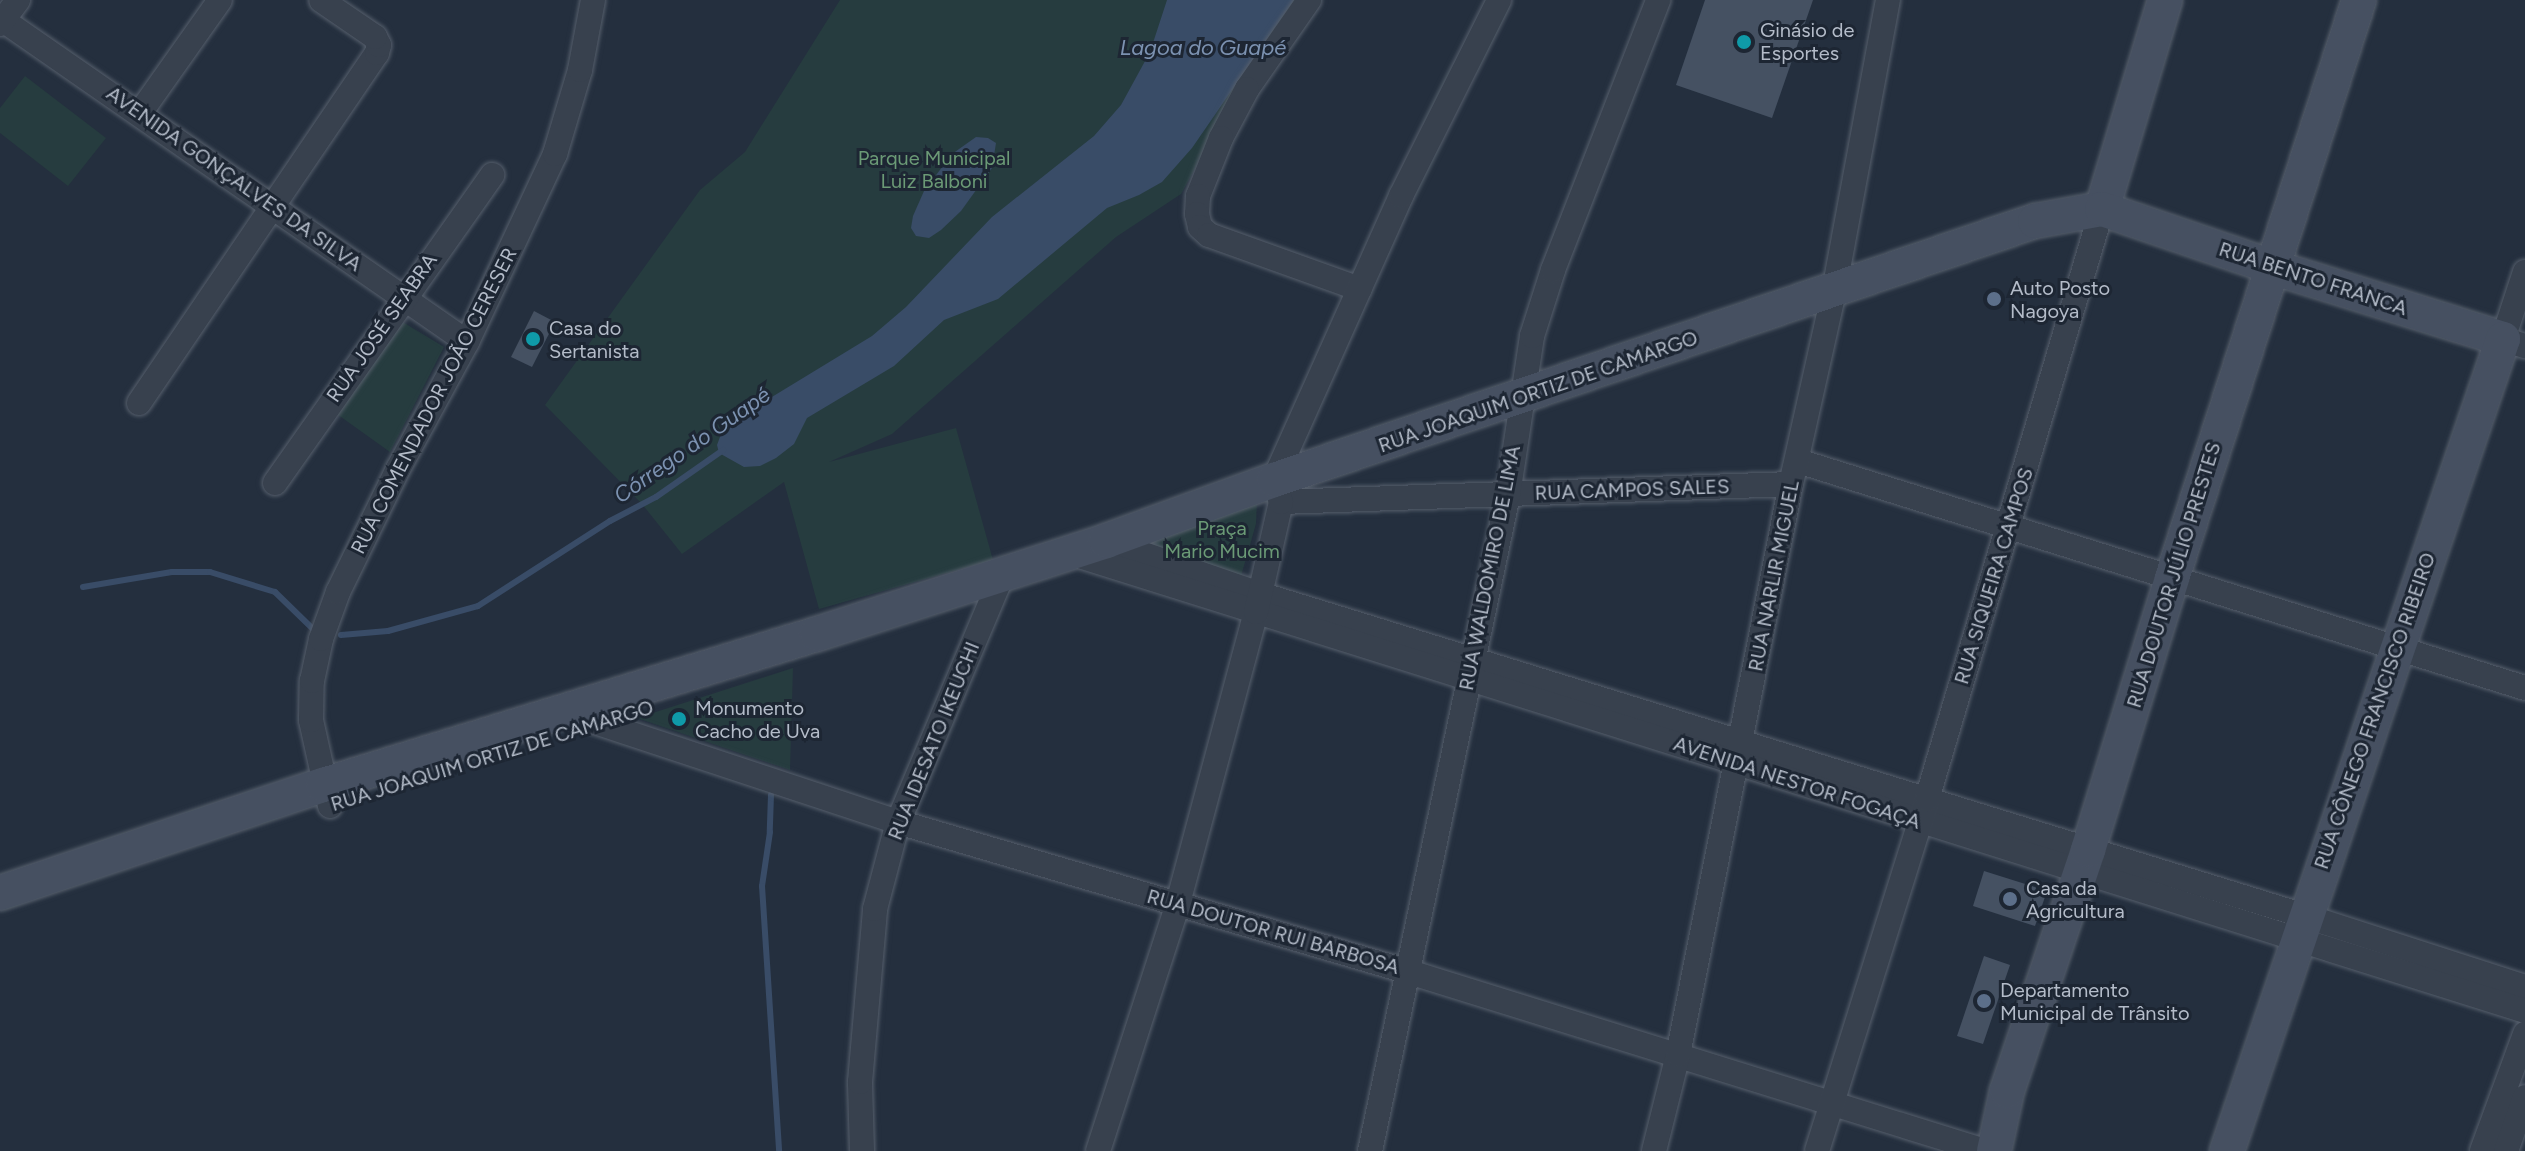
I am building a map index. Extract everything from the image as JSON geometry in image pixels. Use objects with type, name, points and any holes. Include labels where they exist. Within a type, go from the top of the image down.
[{"type":"main road","name":"RUA SIQUEIRA CAMPOS","points":[[2102,209],[2165,0]]},
{"type":"main road","name":"RUA DOUTOR JÚLIO PRESTES","points":[[1994,1151],[2007,1091],[2084,861],[2359,0]]},
{"type":"main road","name":"RUA JOAQUIM ORTIZ DE CAMARGO","points":[[0,913],[562,711],[1106,541],[1277,491],[1521,397],[2035,221],[2102,209]]},
{"type":"main road","name":"RUA BENTO FRANCA","points":[[2102,209],[2272,267],[2514,343]]},
{"type":"main road","name":"RUA CÔNEGO FRANCISCO RIBEIRO","points":[[2227,1151],[2397,647],[2514,343]]},
{"type":"main road","name":"RUA JOAQUIM ORTIZ DE CAMARGO","points":[[0,893],[327,795],[599,723],[911,627],[989,578]]},
{"type":"street","points":[[1,21],[18,0]]},
{"type":"street","points":[[140,113],[220,0]]},
{"type":"street","points":[[139,403],[377,53],[379,45],[375,37],[321,0]]},
{"type":"street","name":"RUA COMENDADOR JOÃO CERESER","points":[[327,795],[311,720],[312,681],[321,639],[338,592],[398,469],[467,342],[555,154],[577,83],[593,0]]},
{"type":"street","points":[[1309,0],[1247,89],[1221,138],[1198,196],[1197,214],[1200,227],[1209,235],[1360,289]]},
{"type":"street","points":[[1098,1151],[1178,903],[1258,603],[1277,491],[1401,196],[1499,0]]},
{"type":"street","name":"RUA WALDOMIRO DE LIMA","points":[[1370,1151],[1508,495],[1532,336],[1553,270],[1658,0]]},
{"type":"street","name":"RUA NARLIR MIGUEL","points":[[1654,1151],[1678,1055],[1794,472],[1834,291],[1888,0]]},
{"type":"street","name":"AVENIDA GONÇALVES DA SILVA","points":[[1,21],[140,113],[467,342]]},
{"type":"street","name":"RUA JOSÉ SEABRA","points":[[275,483],[403,297],[492,175]]},
{"type":"street","name":"RUA SIQUEIRA CAMPOS","points":[[1817,1151],[1920,823],[2102,209]]},
{"type":"street","name":"RUA CÔNEGO FRANCISCO RIBEIRO","points":[[2514,343],[2525,272]]},
{"type":"street","name":"RUA CAMPOS SALES","points":[[1277,491],[1508,495],[1794,472],[2009,525],[2525,688]]},
{"type":"street","name":"AVENIDA NESTOR FOGAÇA","points":[[1106,541],[1258,603]]},
{"type":"street","name":"AVENIDA NESTOR FOGAÇA","points":[[1070,553],[1258,603],[1739,752],[1927,799],[2084,861]]},
{"type":"street","name":"RUA IDESATO IKEUCHI","points":[[862,1151],[860,1082],[875,909],[898,822],[989,578]]},
{"type":"street","name":"RUA DOUTOR RUI BARBOSA","points":[[562,711],[898,822],[1406,971],[1678,1055],[1959,1147],[1985,1151]]},
{"type":"street","name":"AVENIDA NESTOR FOGAÇA","points":[[1739,752],[1920,823],[2084,861],[2301,928],[2434,970],[2525,1011]]},
{"type":"street","name":"AVENIDA NESTOR FOGAÇA","points":[[2434,970],[2525,987]]},
{"type":"street","points":[[2482,1151],[2525,1034]]},
{"type":"street","points":[[2506,1151],[2525,1097]]},
{"type":"green space","name":"Parque Municipal Luiz Balboni","points":[[840,0],[1300,0],[1238,91],[1181,194],[1116,237],[892,434],[829,462],[956,428],[993,560],[819,609],[784,482],[682,554],[642,504],[545,405],[700,190],[745,152]]},
{"type":"green space","points":[[25,76],[106,138],[68,186],[0,133],[0,108]]},
{"type":"green space","points":[[401,321],[444,347],[390,452],[334,412]]},
{"type":"green space","name":"Praça Mario Mucim","points":[[1257,499],[1256,524],[1241,576],[1156,549],[1142,541]]},
{"type":"green space","points":[[793,668],[790,770],[637,718]]},
{"type":"water","name":"Lagoa do Guapé","points":[[1167,0],[1294,0],[1192,148],[1162,182],[1107,208],[998,299],[944,320],[894,366],[807,418],[794,444],[776,458],[760,466],[744,467],[719,453],[717,445],[724,426],[872,336],[906,307],[992,217],[1094,136],[1121,105],[1150,52]]},
{"type":"water","points":[[976,137],[988,138],[996,143],[992,168],[961,211],[941,230],[929,238],[916,236],[911,228],[913,216],[924,191],[952,154]]},
{"type":"building","name":"Ginásio de Esportes","points":[[1705,0],[1813,0],[1772,118],[1676,85]]},
{"type":"building","name":"Casa do Sertanista","points":[[534,311],[555,322],[532,367],[511,357]]},
{"type":"building","name":"Casa da Agricultura","points":[[1984,871],[2047,891],[2035,926],[1973,906]]},
{"type":"building","name":"Departamento Municipal de Trânsito","points":[[1984,956],[2010,965],[1983,1044],[1957,1036]]},
{"type":"waterway","name":"Córrego do Guapé","points":[[341,635],[388,631],[478,606],[610,521],[656,497],[723,450]]},
{"type":"waterway","name":"Córrego do Guapé","points":[[83,587],[172,572],[210,572],[275,592],[314,630]]},
{"type":"waterway","points":[[771,795],[770,832],[762,886],[779,1151]]},
{"type":"place","name":"Ginásio de Esportes","points":[[1744,42]]},
{"type":"place","name":"Auto Posto Nagoya","points":[[1994,299]]},
{"type":"place","name":"Casa do Sertanista","points":[[533,339]]},
{"type":"place","name":"Monumento Cacho de Uva","points":[[679,719]]},
{"type":"place","name":"Casa da Agricultura","points":[[2010,899]]},
{"type":"place","name":"Departamento Municipal de Trânsito","points":[[1984,1001]]}]
